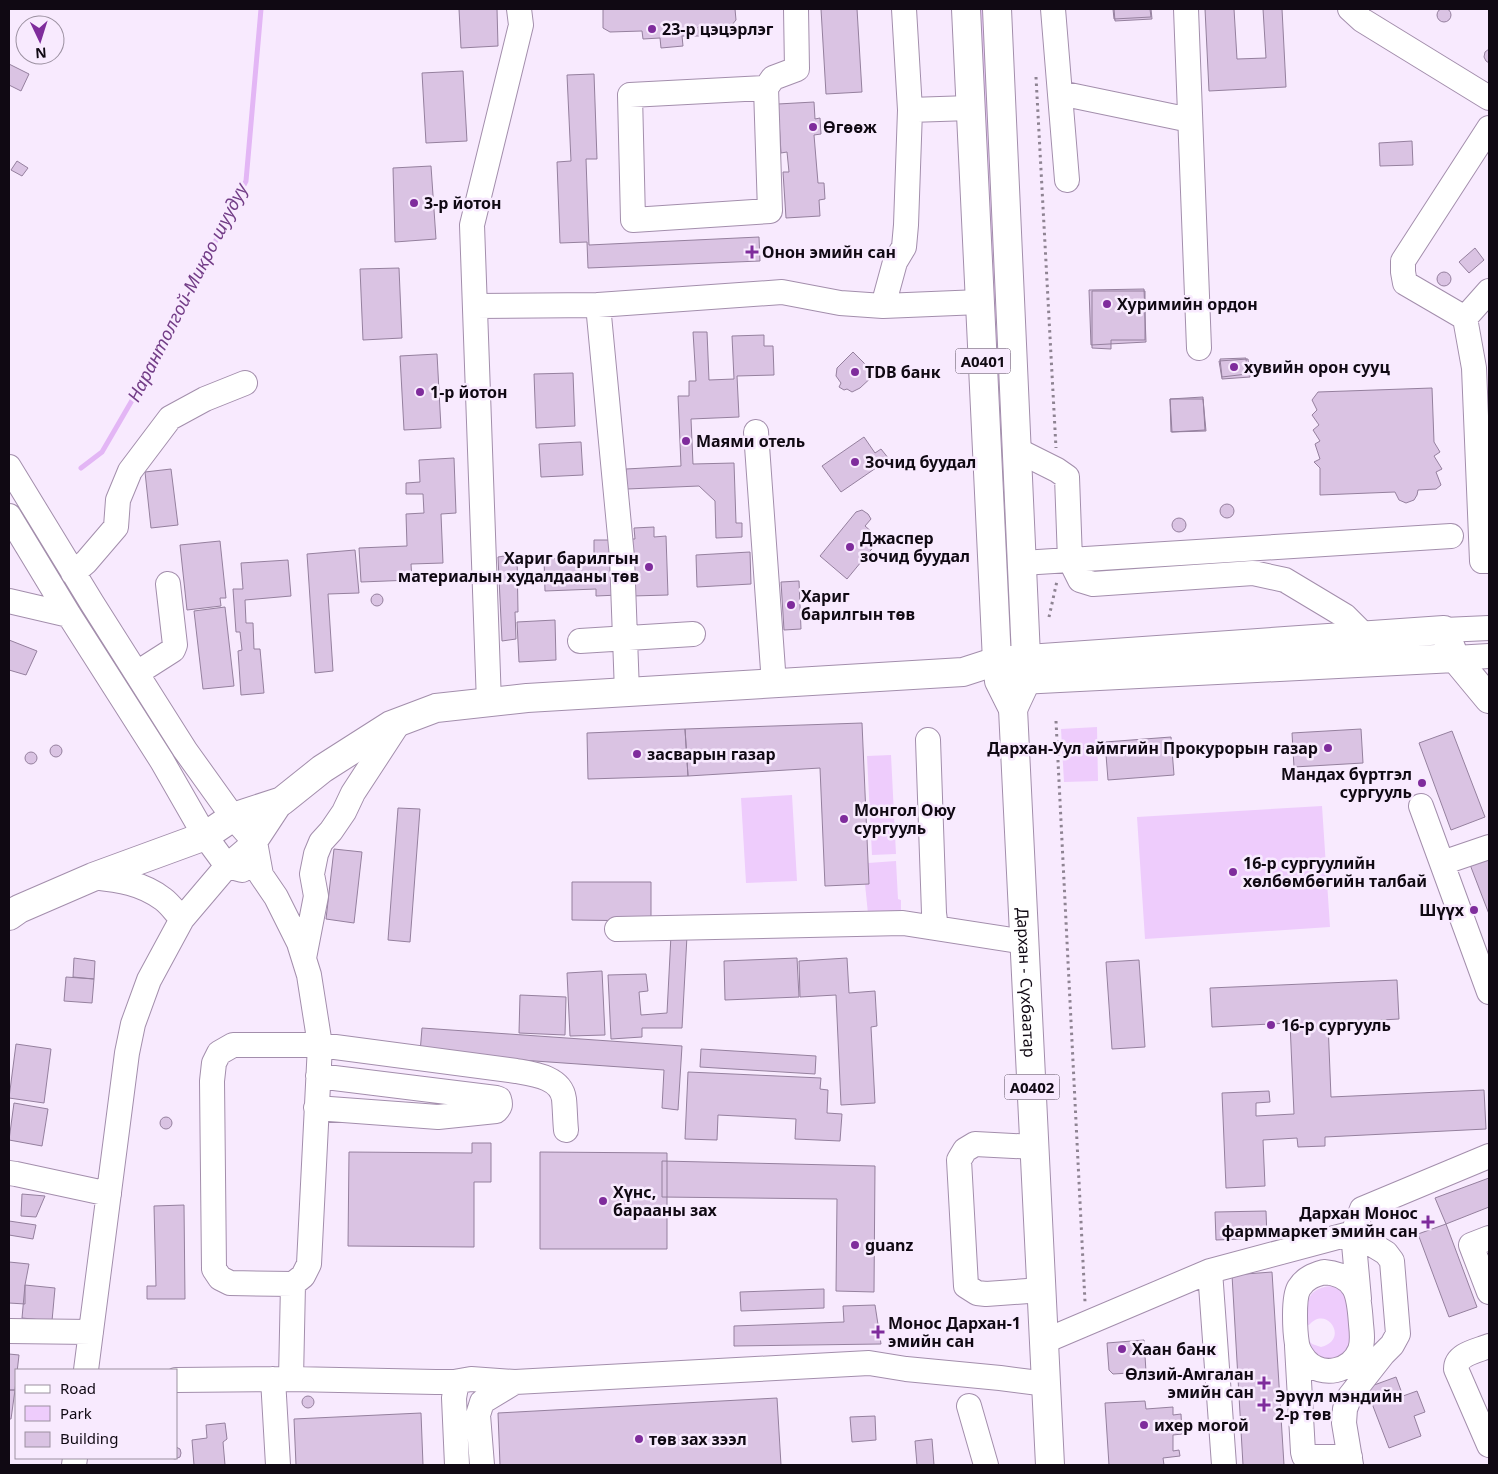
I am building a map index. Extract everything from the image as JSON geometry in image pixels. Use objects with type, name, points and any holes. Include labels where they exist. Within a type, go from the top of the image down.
[{"type":"main road","name":"A0401","points":[[966,9],[998,671],[1013,709]]},
{"type":"main road","name":"A0401","points":[[997,9],[1027,669],[1013,709]]},
{"type":"main road","points":[[9,916],[19,909],[93,877],[205,836],[233,817],[282,801],[322,769],[391,725],[436,708],[527,698],[1027,669],[1444,630],[1456,658],[1489,700]]},
{"type":"main road","points":[[1027,669],[1456,658]]},
{"type":"main road","name":"Дархан - Сүхбаатар","points":[[1013,709],[1050,1465]]},
{"type":"street","points":[[489,703],[472,225],[521,24],[519,9]]},
{"type":"street","points":[[766,88],[630,96],[633,220],[770,211],[766,88],[773,78],[797,69],[796,9]]},
{"type":"street","points":[[883,306],[895,262],[904,247],[906,225],[910,110],[904,9]]},
{"type":"street","points":[[1053,9],[1067,180]]},
{"type":"street","points":[[1186,9],[1199,348]]},
{"type":"street","points":[[1350,9],[1362,20],[1489,98]]},
{"type":"street","points":[[1060,94],[1190,120]]},
{"type":"street","points":[[910,110],[970,108]]},
{"type":"street","points":[[1489,128],[1403,261],[1402,272],[1405,283],[1465,318],[1474,368],[1482,562],[1489,561]]},
{"type":"street","points":[[1465,318],[1489,291]]},
{"type":"street","points":[[475,306],[598,305],[782,292],[840,303],[883,306],[980,302]]},
{"type":"street","points":[[598,305],[622,556],[627,692]]},
{"type":"street","points":[[73,572],[86,562],[116,527],[118,500],[130,471],[170,418],[205,399],[245,383]]},
{"type":"street","points":[[756,432],[774,684]]},
{"type":"street","points":[[1017,450],[1067,477],[1066,560],[1080,580],[1093,584],[1253,573],[1285,580],[1345,616],[1365,636]]},
{"type":"street","points":[[9,468],[186,750],[233,817],[255,842],[261,876],[276,897],[287,918],[299,943],[309,975],[320,1045],[309,1264],[303,1276],[293,1284],[230,1283],[220,1278],[214,1269],[212,1081],[214,1062],[219,1053],[233,1045],[320,1045],[539,1075],[556,1083],[564,1096],[566,1130]]},
{"type":"street","points":[[9,516],[69,615],[162,761],[205,836],[227,866],[261,876]]},
{"type":"street","points":[[1022,563],[1451,536]]},
{"type":"street","points":[[137,673],[173,650],[175,645],[168,584]]},
{"type":"street","points":[[9,601],[69,615]]},
{"type":"street","points":[[1444,630],[1489,628]]},
{"type":"street","points":[[580,641],[693,634]]},
{"type":"street","points":[[1456,658],[1489,656]]},
{"type":"street","points":[[304,958],[316,896],[312,874],[316,854],[321,842],[332,831],[353,793],[400,722]]},
{"type":"street","points":[[928,740],[936,928]]},
{"type":"street","points":[[86,1369],[127,1053],[133,1024],[149,980],[182,919],[227,866],[255,842],[282,801]]},
{"type":"street","points":[[1421,806],[1489,992]]},
{"type":"street","points":[[1442,863],[1489,847]]},
{"type":"street","points":[[93,877],[143,886],[165,900],[182,919]]},
{"type":"street","points":[[618,929],[903,923],[1025,942]]},
{"type":"street","points":[[316,1108],[438,1117],[496,1111],[500,1104],[499,1099],[496,1098],[318,1076]]},
{"type":"street","points":[[1035,1147],[976,1144],[965,1150],[959,1160],[966,1286],[977,1293],[986,1294],[1042,1290]]},
{"type":"street","points":[[1297,1344],[1301,1354],[1308,1363],[1316,1368],[1327,1371],[1338,1370],[1347,1366],[1355,1359],[1360,1350],[1362,1339],[1353,1233],[1362,1209],[1489,1156]]},
{"type":"street","points":[[9,1173],[109,1194]]},
{"type":"street","points":[[1045,1341],[1210,1271],[1353,1233],[1386,1253],[1392,1262],[1398,1334],[1392,1345],[1382,1354],[1350,1396],[1345,1409],[1344,1423],[1350,1461],[1307,1457],[1302,1452],[1294,1300],[1298,1289],[1305,1281],[1314,1275],[1324,1272],[1335,1273],[1353,1285],[1360,1305]]},
{"type":"street","points":[[1489,1238],[1471,1245],[1489,1292]]},
{"type":"street","points":[[1210,1271],[1224,1465]]},
{"type":"street","points":[[278,1465],[282,1379],[293,1284]]},
{"type":"street","points":[[9,1332],[91,1332]]},
{"type":"street","points":[[1489,1346],[1459,1359],[1456,1369],[1489,1445]]},
{"type":"street","points":[[178,1380],[282,1379],[454,1382],[471,1379],[515,1382],[869,1363],[906,1370],[1047,1384]]},
{"type":"street","points":[[454,1382],[456,1386],[454,1398],[457,1465]]},
{"type":"street","points":[[482,1465],[478,1415],[482,1402],[515,1382]]},
{"type":"street","points":[[969,1406],[986,1465]]},
{"type":"path","points":[[1036,68],[1057,470]]},
{"type":"path","points":[[1049,617],[1066,560]]},
{"type":"path","points":[[1056,721],[1086,1324]]},
{"type":"green space","points":[[975,9],[987,9],[1015,612],[1004,611]]},
{"type":"green space","points":[[1097,727],[1098,781],[1064,782],[1061,729]]},
{"type":"green space","points":[[891,755],[896,854],[872,855],[867,756]]},
{"type":"green space","points":[[792,795],[797,881],[746,883],[741,798]]},
{"type":"green space","name":"16-р сургуулийн хөлбөмбөгийн талбай","points":[[1322,806],[1330,927],[1145,939],[1137,817]]},
{"type":"green space","points":[[896,861],[898,899],[901,900],[901,914],[868,914],[865,884],[869,884],[868,863]]},
{"type":"green space","points":[[1330,1286],[1345,1293],[1349,1298],[1352,1344],[1339,1362],[1311,1356],[1307,1338],[1312,1344],[1321,1347],[1330,1343],[1334,1338],[1335,1331],[1328,1321],[1323,1319],[1316,1320],[1306,1325],[1307,1304],[1312,1294],[1316,1290]]},
{"type":"building","points":[[1441,8],[1447,8],[1451,15],[1447,22],[1441,22],[1437,18],[1437,12]]},
{"type":"building","points":[[459,9],[497,9],[498,46],[461,48]]},
{"type":"building","name":"23-р цэцэрлэг","points":[[603,9],[735,9],[736,20],[731,26],[698,27],[699,36],[682,36],[683,46],[661,48],[660,38],[643,39],[642,31],[610,32],[603,28]]},
{"type":"building","points":[[821,9],[857,9],[862,92],[826,94]]},
{"type":"building","points":[[1113,9],[1150,9],[1151,17],[1114,19]]},
{"type":"building","points":[[1114,9],[1151,9],[1152,19],[1115,21]]},
{"type":"building","points":[[1205,9],[1234,9],[1237,59],[1266,58],[1263,9],[1282,9],[1286,87],[1209,91]]},
{"type":"building","points":[[1489,49],[1489,63],[1484,57],[1485,52]]},
{"type":"building","points":[[9,64],[29,74],[21,91],[9,85]]},
{"type":"building","points":[[463,71],[467,141],[426,143],[422,73]]},
{"type":"building","points":[[594,74],[597,159],[586,159],[589,245],[759,237],[760,261],[588,268],[587,242],[560,243],[557,162],[571,161],[567,75]]},
{"type":"building","points":[[814,102],[815,119],[820,118],[821,134],[814,135],[818,183],[824,183],[825,199],[819,200],[820,216],[786,218],[783,172],[789,172],[787,152],[781,153],[778,104]]},
{"type":"building","points":[[1412,141],[1413,165],[1380,166],[1379,143]]},
{"type":"building","points":[[17,161],[28,168],[22,176],[11,170]]},
{"type":"building","name":"3-р йотон","points":[[431,166],[436,239],[395,242],[393,168]]},
{"type":"building","points":[[1475,248],[1484,260],[1469,273],[1459,262]]},
{"type":"building","points":[[399,268],[402,338],[363,340],[360,269]]},
{"type":"building","points":[[1444,272],[1449,274],[1451,279],[1449,284],[1444,286],[1439,284],[1437,279],[1439,274]]},
{"type":"building","points":[[1144,289],[1146,342],[1091,345],[1089,290]]},
{"type":"building","points":[[1092,291],[1145,291],[1145,340],[1111,340],[1111,349],[1092,348]]},
{"type":"building","name":"Маями отель","points":[[693,332],[707,332],[709,380],[734,379],[732,336],[764,335],[764,346],[773,346],[774,375],[737,376],[739,417],[691,419],[693,464],[734,463],[736,523],[742,523],[742,537],[716,538],[715,501],[699,486],[627,489],[626,469],[681,466],[678,396],[689,396],[689,381],[696,381]]},
{"type":"building","name":"TDB банк","points":[[853,352],[875,374],[860,388],[852,392],[839,387],[841,383],[836,376],[837,368]]},
{"type":"building","name":"1-р йотон","points":[[437,354],[441,428],[404,430],[400,356]]},
{"type":"building","name":"хувийн орон сууц","points":[[1246,358],[1247,374],[1222,377],[1220,359]]},
{"type":"building","name":"хувийн орон сууц","points":[[1248,359],[1250,377],[1222,379],[1219,361]]},
{"type":"building","points":[[573,373],[575,426],[536,428],[534,374]]},
{"type":"building","points":[[1432,388],[1434,442],[1440,452],[1434,456],[1442,469],[1436,472],[1441,485],[1436,489],[1418,490],[1414,500],[1406,503],[1399,500],[1395,492],[1320,495],[1320,468],[1314,462],[1320,459],[1315,444],[1320,441],[1313,430],[1319,425],[1312,415],[1317,410],[1312,400],[1318,392]]},
{"type":"building","points":[[1203,397],[1205,430],[1172,432],[1170,399]]},
{"type":"building","points":[[1170,399],[1203,399],[1206,431],[1171,432]]},
{"type":"building","name":"Зочид буудал","points":[[864,437],[875,453],[881,449],[889,459],[841,492],[822,466]]},
{"type":"building","points":[[581,442],[583,475],[541,477],[539,444]]},
{"type":"building","points":[[454,458],[456,513],[441,514],[443,563],[411,564],[412,580],[361,582],[359,548],[407,546],[406,514],[424,513],[423,494],[406,494],[406,483],[420,482],[419,460]]},
{"type":"building","points":[[171,469],[178,525],[151,528],[145,472]]},
{"type":"building","points":[[1227,504],[1232,506],[1234,511],[1232,516],[1227,518],[1222,516],[1220,511],[1222,506]]},
{"type":"building","name":"Джаспер зочид буудал","points":[[862,510],[871,519],[865,526],[880,539],[847,579],[820,556],[856,512]]},
{"type":"building","points":[[1179,518],[1184,520],[1186,525],[1184,530],[1179,532],[1174,530],[1172,525],[1174,520]]},
{"type":"building","name":"Хариг барилгын материалын худалдааны төв","points":[[654,527],[654,537],[666,536],[668,595],[632,596],[630,539],[635,539],[634,528]]},
{"type":"building","points":[[594,540],[617,540],[619,595],[596,596],[596,589],[545,591],[544,559],[594,557]]},
{"type":"building","points":[[220,541],[226,598],[220,598],[221,606],[187,610],[180,545]]},
{"type":"building","points":[[355,550],[359,593],[328,594],[333,671],[315,673],[307,554]]},
{"type":"building","points":[[750,552],[751,584],[697,587],[696,555]]},
{"type":"building","points":[[517,554],[518,612],[515,612],[516,639],[502,641],[498,557]]},
{"type":"building","points":[[288,560],[291,596],[245,600],[246,623],[253,623],[254,649],[260,649],[264,693],[241,695],[238,651],[242,650],[240,632],[236,632],[233,589],[243,589],[241,563]]},
{"type":"building","name":"Хариг барилгын төв","points":[[799,581],[801,629],[784,630],[781,582]]},
{"type":"building","points":[[375,594],[379,594],[383,600],[379,606],[375,606],[371,602],[371,598]]},
{"type":"building","points":[[225,607],[234,686],[203,689],[194,611]]},
{"type":"building","points":[[555,620],[556,660],[519,662],[517,622]]},
{"type":"building","points":[[9,640],[37,651],[26,675],[9,670]]},
{"type":"building","name":"Монгол Оюу сургууль","points":[[862,723],[869,884],[825,886],[820,768],[688,776],[685,729]]},
{"type":"building","name":"засварын газар","points":[[685,729],[688,776],[588,779],[587,733]]},
{"type":"building","name":"Дархан-Уул аймгийн Прокурорын газар","points":[[1361,729],[1363,763],[1294,767],[1292,733]]},
{"type":"building","name":"Мандах бүртгэл сургууль","points":[[1452,731],[1485,817],[1451,830],[1419,743]]},
{"type":"building","points":[[1171,737],[1174,775],[1108,780],[1105,742]]},
{"type":"building","points":[[54,745],[58,745],[62,751],[58,757],[54,757],[50,753],[50,749]]},
{"type":"building","points":[[29,752],[33,752],[37,758],[33,764],[29,764],[25,760],[25,756]]},
{"type":"building","points":[[398,808],[420,809],[410,942],[388,940]]},
{"type":"building","points":[[334,849],[362,852],[354,923],[326,919]]},
{"type":"building","points":[[1489,854],[1489,914],[1469,862]]},
{"type":"building","points":[[572,882],[651,882],[651,921],[572,920]]},
{"type":"building","points":[[671,935],[687,936],[682,1028],[642,1028],[642,1037],[611,1039],[608,975],[646,974],[648,991],[639,992],[641,1015],[667,1013]]},
{"type":"building","points":[[74,958],[95,961],[94,979],[73,977]]},
{"type":"building","points":[[797,958],[799,997],[725,1000],[724,961]]},
{"type":"building","points":[[847,958],[849,993],[875,991],[877,1026],[871,1027],[875,1103],[841,1105],[836,995],[800,997],[799,961]]},
{"type":"building","points":[[1139,960],[1145,1047],[1112,1049],[1106,962]]},
{"type":"building","points":[[602,971],[605,1035],[570,1036],[567,973]]},
{"type":"building","points":[[66,977],[94,979],[92,1003],[64,1001]]},
{"type":"building","points":[[1397,980],[1399,1019],[1328,1023],[1331,1097],[1484,1090],[1486,1129],[1325,1137],[1325,1146],[1298,1147],[1297,1138],[1263,1140],[1265,1186],[1226,1188],[1222,1093],[1269,1091],[1270,1102],[1256,1103],[1256,1116],[1294,1114],[1290,1023],[1212,1027],[1210,988]]},
{"type":"building","points":[[520,995],[566,997],[565,1035],[519,1033]]},
{"type":"building","points":[[422,1028],[682,1046],[678,1110],[662,1108],[664,1070],[420,1053]]},
{"type":"building","points":[[16,1044],[51,1049],[44,1103],[9,1098]]},
{"type":"building","points":[[701,1049],[816,1056],[815,1074],[700,1067]]},
{"type":"building","points":[[688,1072],[821,1078],[820,1089],[828,1090],[827,1113],[842,1114],[840,1141],[795,1139],[796,1119],[718,1115],[717,1140],[685,1139]]},
{"type":"building","points":[[14,1103],[48,1109],[42,1146],[9,1140]]},
{"type":"building","points":[[164,1117],[168,1117],[172,1123],[168,1129],[164,1129],[160,1125],[160,1121]]},
{"type":"building","points":[[472,1143],[491,1143],[491,1182],[474,1182],[474,1247],[348,1246],[349,1152],[472,1153]]},
{"type":"building","name":"Хүнс, барааны зах","points":[[540,1152],[667,1153],[667,1249],[540,1249]]},
{"type":"building","name":"guanz","points":[[662,1161],[875,1166],[874,1292],[836,1291],[837,1199],[662,1197]]},
{"type":"building","points":[[1489,1178],[1489,1207],[1446,1224],[1435,1198]]},
{"type":"building","points":[[22,1194],[45,1196],[36,1217],[21,1216]]},
{"type":"building","points":[[184,1205],[185,1299],[147,1299],[147,1286],[156,1286],[154,1206]]},
{"type":"building","points":[[1266,1211],[1267,1238],[1216,1240],[1215,1212]]},
{"type":"building","points":[[9,1221],[36,1225],[33,1239],[9,1235]]},
{"type":"building","points":[[1446,1224],[1477,1307],[1449,1317],[1418,1234]]},
{"type":"building","points":[[9,1262],[29,1264],[25,1285],[25,1304],[9,1303]]},
{"type":"building","name":"Эрүүл мэндийн 2-р төв","points":[[1272,1272],[1284,1465],[1243,1465],[1232,1275]]},
{"type":"building","points":[[25,1285],[55,1288],[52,1321],[22,1318]]},
{"type":"building","points":[[824,1289],[824,1308],[741,1311],[740,1292]]},
{"type":"building","points":[[875,1305],[881,1344],[734,1346],[734,1326],[844,1322],[843,1306]]},
{"type":"building","points":[[1144,1340],[1146,1372],[1113,1374],[1109,1370],[1107,1343]]},
{"type":"building","points":[[9,1354],[19,1355],[17,1369],[15,1369],[15,1390],[9,1390]]},
{"type":"building","points":[[1396,1377],[1403,1396],[1417,1391],[1425,1412],[1414,1416],[1421,1436],[1389,1448],[1366,1388]]},
{"type":"building","points":[[9,1390],[15,1390],[11,1419],[9,1419]]},
{"type":"building","points":[[306,1396],[310,1396],[314,1402],[310,1408],[306,1408],[302,1404],[302,1400]]},
{"type":"building","name":"төв зах зээл","points":[[777,1398],[781,1465],[500,1465],[498,1413]]},
{"type":"building","name":"ихер могой","points":[[1145,1401],[1146,1409],[1173,1407],[1173,1415],[1181,1414],[1182,1434],[1173,1435],[1173,1451],[1179,1450],[1180,1456],[1163,1458],[1164,1465],[1109,1465],[1105,1403]]},
{"type":"building","points":[[421,1413],[423,1465],[296,1465],[294,1419]]},
{"type":"building","points":[[875,1416],[876,1440],[852,1442],[850,1417]]},
{"type":"building","points":[[225,1423],[227,1439],[223,1442],[225,1465],[194,1465],[192,1440],[207,1438],[206,1425]]},
{"type":"building","points":[[932,1439],[934,1465],[917,1465],[915,1441]]},
{"type":"building","points":[[178,1448],[181,1453],[178,1458]]},
{"type":"waterway","name":"Нарантолгой-Микро шуудуу","points":[[81,468],[102,452],[152,366],[246,181],[261,9]]},
{"type":"place","name":"23-р цэцэрлэг","points":[[652,29]]},
{"type":"place","name":"Өгөөж","points":[[813,127]]},
{"type":"place","name":"3-р йотон","points":[[414,203]]},
{"type":"place","name":"Онон эмийн сан","points":[[752,252]]},
{"type":"place","name":"Хуримийн ордон","points":[[1107,304]]},
{"type":"place","name":"хувийн орон сууц","points":[[1234,367]]},
{"type":"place","name":"TDB банк","points":[[855,372]]},
{"type":"place","name":"1-р йотон","points":[[420,392]]},
{"type":"place","name":"Маями отель","points":[[686,441]]},
{"type":"place","name":"Зочид буудал","points":[[855,462]]},
{"type":"place","name":"Джаспер зочид буудал","points":[[850,547]]},
{"type":"place","name":"Хариг барилгын материалын худалдааны төв","points":[[649,567]]},
{"type":"place","name":"Хариг барилгын төв","points":[[791,605]]},
{"type":"place","name":"Дархан-Уул аймгийн Прокурорын газар","points":[[1328,748]]},
{"type":"place","name":"засварын газар","points":[[637,754]]},
{"type":"place","name":"Мандах бүртгэл сургууль","points":[[1422,783]]},
{"type":"place","name":"Монгол Оюу сургууль","points":[[844,819]]},
{"type":"place","name":"16-р сургуулийн хөлбөмбөгийн талбай","points":[[1233,872]]},
{"type":"place","name":"Шүүх","points":[[1474,910]]},
{"type":"place","name":"16-р сургууль","points":[[1271,1025]]},
{"type":"place","name":"Хүнс, барааны зах","points":[[603,1201]]},
{"type":"place","name":"Дархан Монос фарммаркет эмийн сан","points":[[1428,1222]]},
{"type":"place","name":"guanz","points":[[855,1245]]},
{"type":"place","name":"Монос Дархан-1 эмийн сан","points":[[878,1332]]},
{"type":"place","name":"Хаан банк","points":[[1122,1349]]},
{"type":"place","name":"Өлзий-Амгалан эмийн сан","points":[[1264,1383]]},
{"type":"place","name":"Эрүүл мэндийн 2-р төв","points":[[1264,1405]]},
{"type":"place","name":"ихер могой","points":[[1144,1425]]},
{"type":"place","name":"төв зах зээл","points":[[639,1439]]}]
